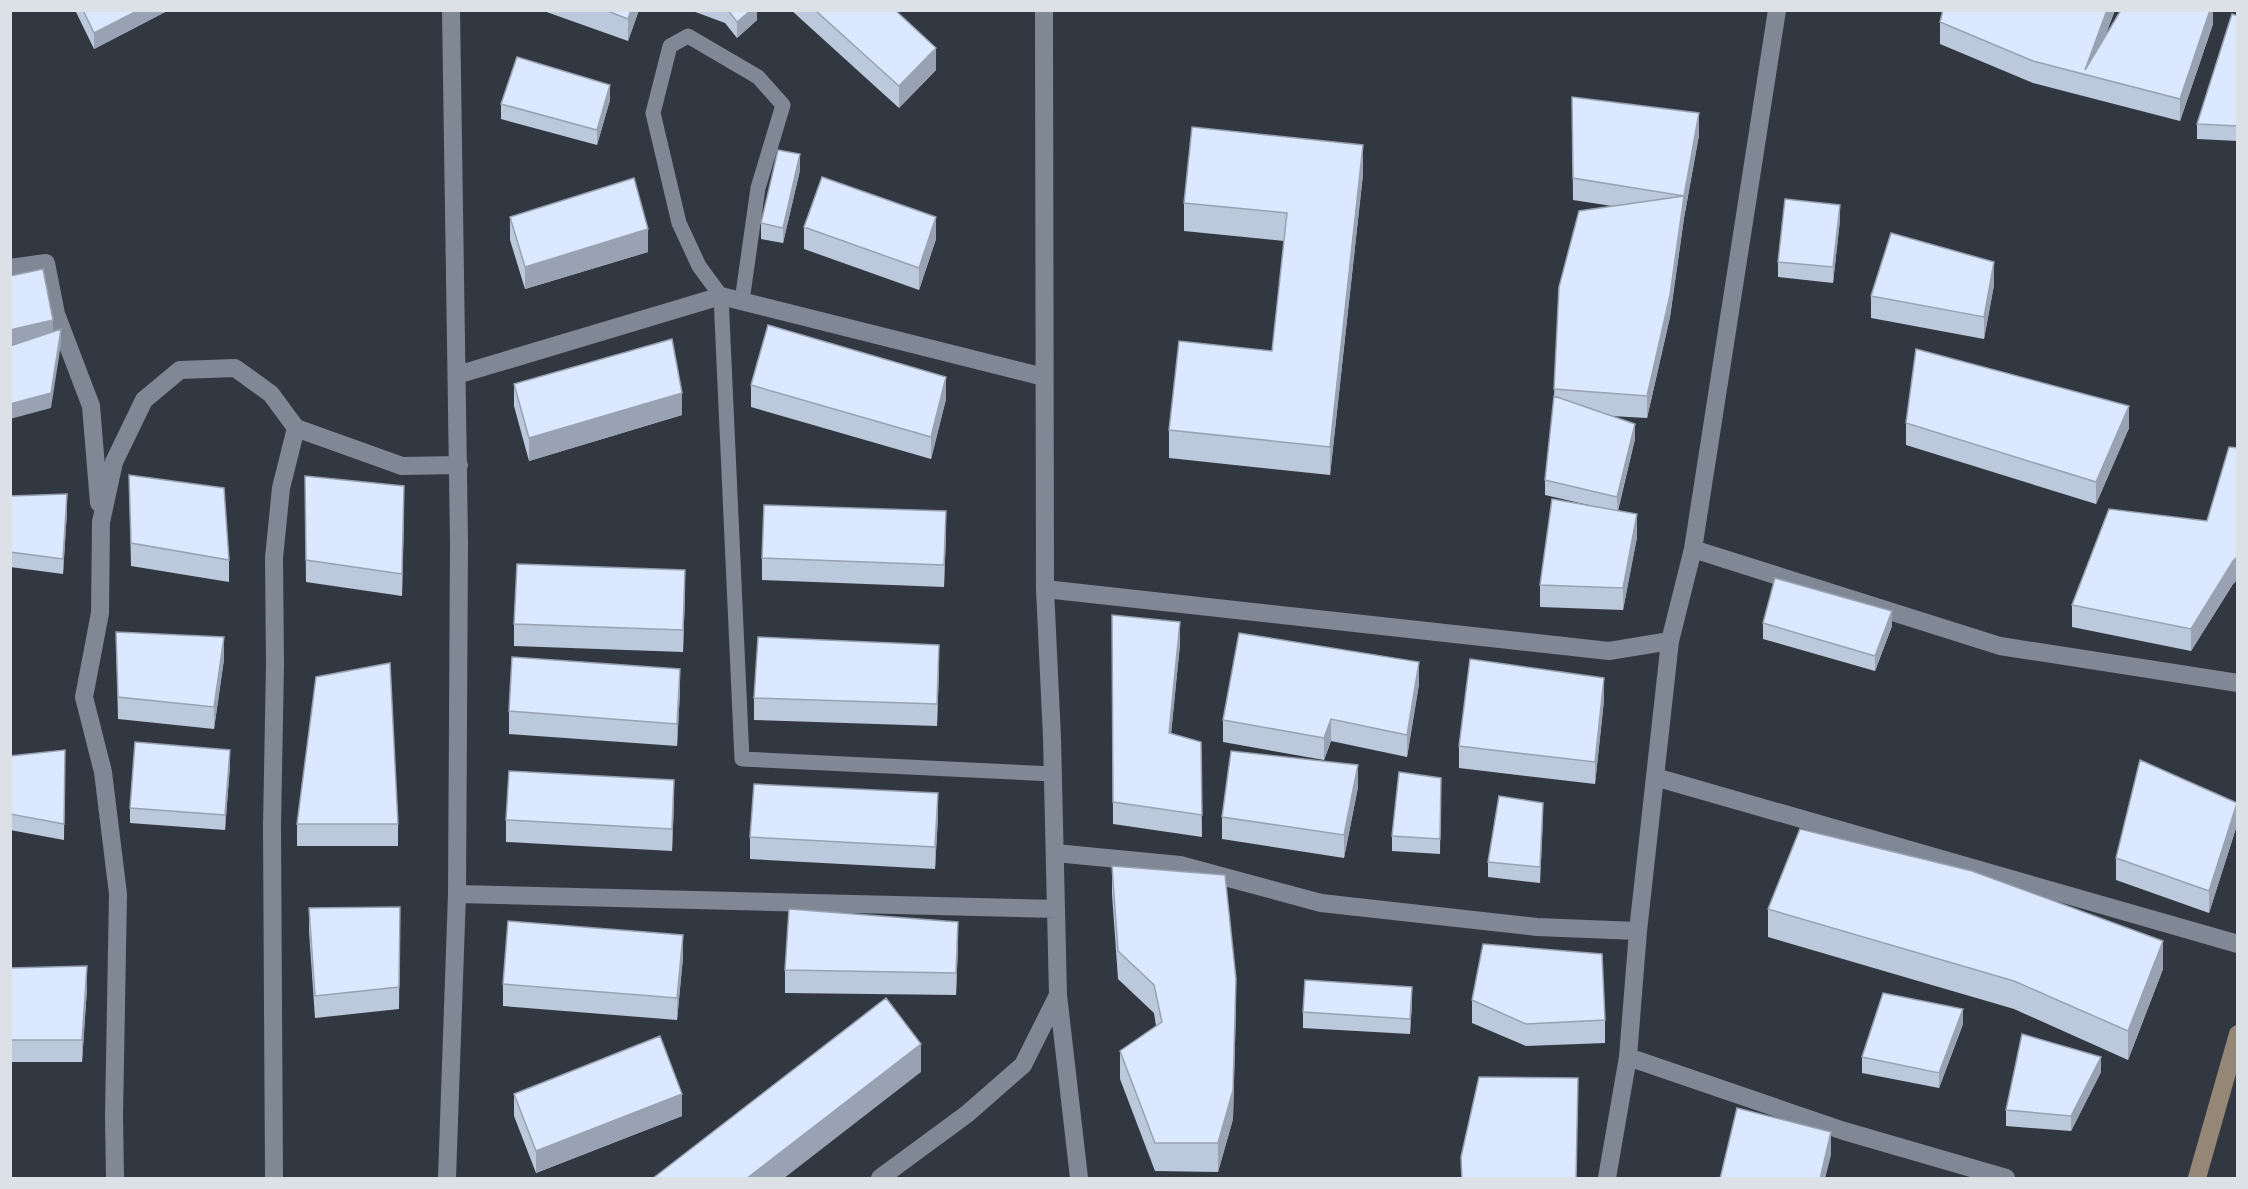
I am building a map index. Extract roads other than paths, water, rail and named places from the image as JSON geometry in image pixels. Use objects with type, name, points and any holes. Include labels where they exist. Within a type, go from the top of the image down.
[{"type":"street","points":[[447,1179],[457,894],[459,465],[451,10]]},
{"type":"street","points":[[1044,10],[1045,589],[1053,774],[1058,995],[1079,1179]]},
{"type":"street","points":[[1607,1179],[1628,1057],[1638,931],[1670,641],[1693,549],[1777,10]]},
{"type":"street","points":[[10,268],[46,263],[56,314],[91,406],[101,522],[100,614],[84,698],[103,772],[118,894],[115,1179]]},
{"type":"street","points":[[457,375],[721,296],[1044,377]]},
{"type":"street","points":[[101,522],[114,462],[144,400],[180,370],[235,368],[271,394],[296,428],[402,466],[459,465]]},
{"type":"street","points":[[274,1179],[272,826],[274,558],[281,488],[296,428]]},
{"type":"street","points":[[1693,549],[2000,646],[2238,683]]},
{"type":"street","points":[[1045,589],[1609,651],[1670,641]]},
{"type":"street","points":[[1655,777],[2238,944]]},
{"type":"street","points":[[1055,853],[1180,865],[1321,903],[1537,927],[1638,931]]},
{"type":"street","points":[[457,894],[1056,909]]},
{"type":"street","points":[[880,1179],[967,1114],[1023,1065],[1058,995]]},
{"type":"street","points":[[2197,1179],[2238,1034]]},
{"type":"street","points":[[1628,1057],[1979,1175],[2006,1179]]},
{"type":"lane","points":[[742,301],[758,188],[783,105],[758,77],[688,36],[670,46],[653,113],[679,223],[699,266],[721,296],[742,759],[1053,774]]}]
